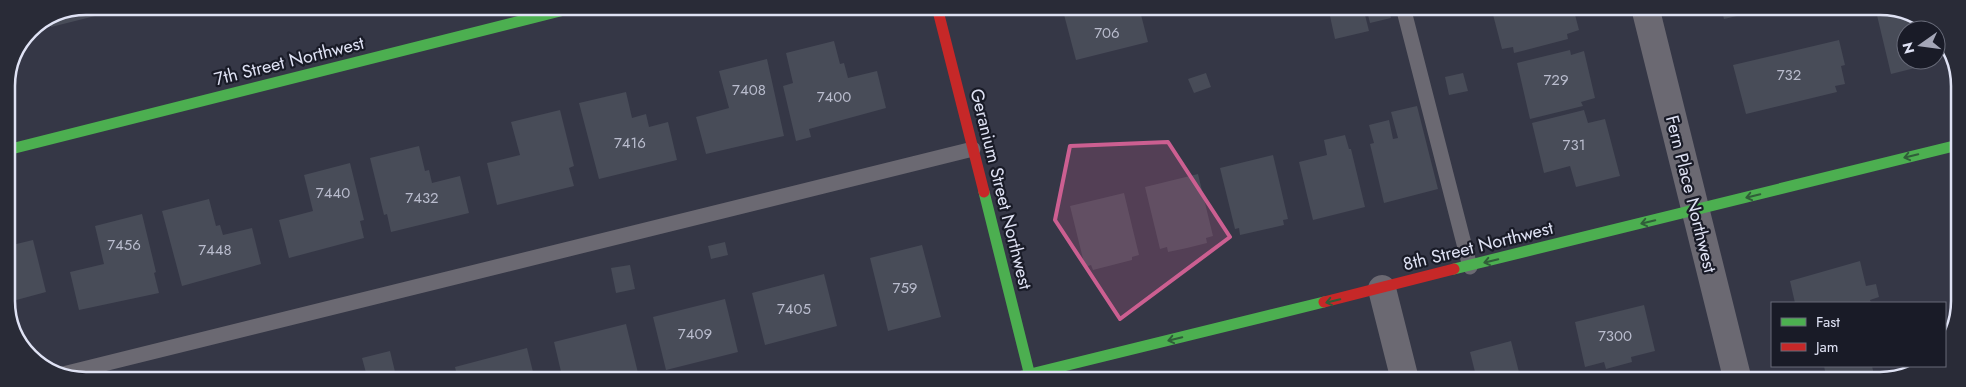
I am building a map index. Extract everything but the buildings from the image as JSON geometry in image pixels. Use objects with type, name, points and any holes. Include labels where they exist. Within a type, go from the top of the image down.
[{"type":"street","name":"7th Street Northwest","points":[[15,148],[544,15]]},
{"type":"street","name":"Geranium Street Northwest","points":[[939,15],[1029,372]]},
{"type":"street","name":"Fern Place Northwest","points":[[1647,15],[1736,372]]},
{"type":"street","name":"8th Street Northwest","points":[[1050,372],[1951,147]]},
{"type":"street","points":[[1382,288],[1403,372]]},
{"type":"lane","points":[[1405,15],[1470,267]]},
{"type":"lane","points":[[76,371],[973,150]]},
{"type":"highlighted area","points":[[1168,142],[1230,237],[1120,319],[1055,220],[1070,146]]},
{"type":"traffic: fast","points":[[15,148],[544,15]]},
{"type":"traffic: fast","points":[[1454,269],[1951,147]]},
{"type":"traffic: fast","points":[[984,192],[1029,372]]},
{"type":"traffic: fast","points":[[1039,372],[1324,302]]},
{"type":"traffic: jam","points":[[939,15],[984,192]]},
{"type":"traffic: jam","points":[[1324,302],[1454,269]]}]
